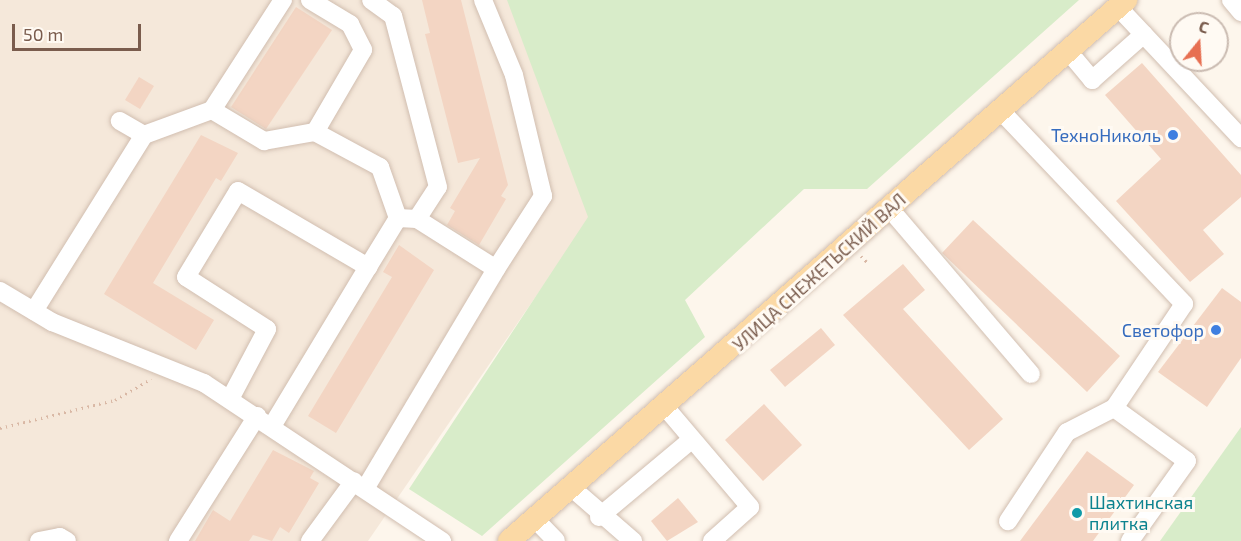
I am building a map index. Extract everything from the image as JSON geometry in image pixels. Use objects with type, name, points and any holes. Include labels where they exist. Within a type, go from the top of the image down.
[{"type":"main road","name":"УЛИЦА СНЕЖЕТЬСКИЙ ВАЛ","points":[[509,541],[666,408],[1122,3]]},
{"type":"lane","points":[[34,311],[144,135],[212,110],[283,0]]},
{"type":"lane","points":[[310,0],[350,24],[363,50],[315,132]]},
{"type":"lane","points":[[370,0],[393,16],[438,187],[417,219]]},
{"type":"lane","points":[[310,541],[360,485],[543,196],[514,75],[483,0]]},
{"type":"lane","points":[[1231,0],[1241,12]]},
{"type":"lane","points":[[1122,3],[1144,34],[1241,138]]},
{"type":"lane","points":[[1068,51],[1092,80],[1144,34]]},
{"type":"lane","points":[[212,110],[264,141],[315,132],[380,167],[398,218]]},
{"type":"lane","points":[[1000,111],[1184,304],[1114,408],[1067,432],[1008,521]]},
{"type":"lane","points":[[120,121],[144,135]]},
{"type":"lane","points":[[230,399],[267,329],[186,277],[238,191],[368,267]]},
{"type":"lane","points":[[890,209],[1031,374]]},
{"type":"lane","points":[[398,218],[417,219],[496,269]]},
{"type":"lane","points":[[178,541],[264,421],[368,267],[398,218]]},
{"type":"lane","points":[[0,291],[34,311],[169,369],[230,399],[442,541]]},
{"type":"lane","points":[[666,408],[750,507],[712,541]]},
{"type":"lane","points":[[1114,408],[1187,461],[1130,541]]},
{"type":"lane","points":[[599,517],[691,440]]},
{"type":"lane","points":[[572,488],[599,517],[633,541]]},
{"type":"lane","points":[[535,519],[556,541]]},
{"type":"lane","points":[[39,541],[60,537],[67,541]]},
{"type":"path","points":[[0,428],[115,400],[169,369]]},
{"type":"shaded area","points":[[0,0],[508,0],[591,216],[368,541],[0,541]]},
{"type":"green space","points":[[507,0],[1079,0],[867,189],[804,189],[685,300],[705,337],[482,536],[409,489],[588,217]]},
{"type":"green space","points":[[1241,427],[1241,541],[1160,541]]},
{"type":"building","points":[[422,0],[461,0],[508,185],[501,196],[506,199],[479,245],[447,225],[455,211],[450,208],[480,158],[458,163],[425,34],[430,33]]},
{"type":"building","points":[[296,7],[332,30],[266,129],[231,107]]},
{"type":"building","points":[[1142,63],[1241,175],[1241,197],[1203,230],[1224,254],[1190,282],[1116,201],[1161,159],[1105,95]]},
{"type":"building","points":[[139,77],[154,86],[140,109],[125,100]]},
{"type":"building","points":[[201,135],[238,153],[221,181],[216,178],[153,283],[214,320],[196,350],[104,294]]},
{"type":"building","points":[[973,220],[1120,356],[1087,392],[942,253]]},
{"type":"building","points":[[399,245],[434,270],[336,433],[308,416],[392,277],[383,272]]},
{"type":"building","points":[[903,264],[925,290],[903,309],[1003,419],[969,450],[843,315]]},
{"type":"building","name":"Светофор","points":[[1222,288],[1241,302],[1241,358],[1207,407],[1158,372]]},
{"type":"building","points":[[821,328],[835,345],[785,387],[770,370]]},
{"type":"building","points":[[764,404],[802,445],[763,481],[725,440]]},
{"type":"building","points":[[273,450],[314,471],[310,478],[319,483],[289,533],[280,527],[272,541],[253,535],[249,541],[195,541],[213,510],[230,521]]},
{"type":"building","name":"Шахтинская плитка","points":[[1087,451],[1134,485],[1093,541],[1020,541]]},
{"type":"building","points":[[678,498],[698,522],[667,541],[651,521]]},
{"type":"place","name":"ТехноНиколь","points":[[1173,135]]},
{"type":"place","name":"Светофор","points":[[1216,330]]},
{"type":"place","name":"Шахтинская плитка","points":[[1077,513]]}]
